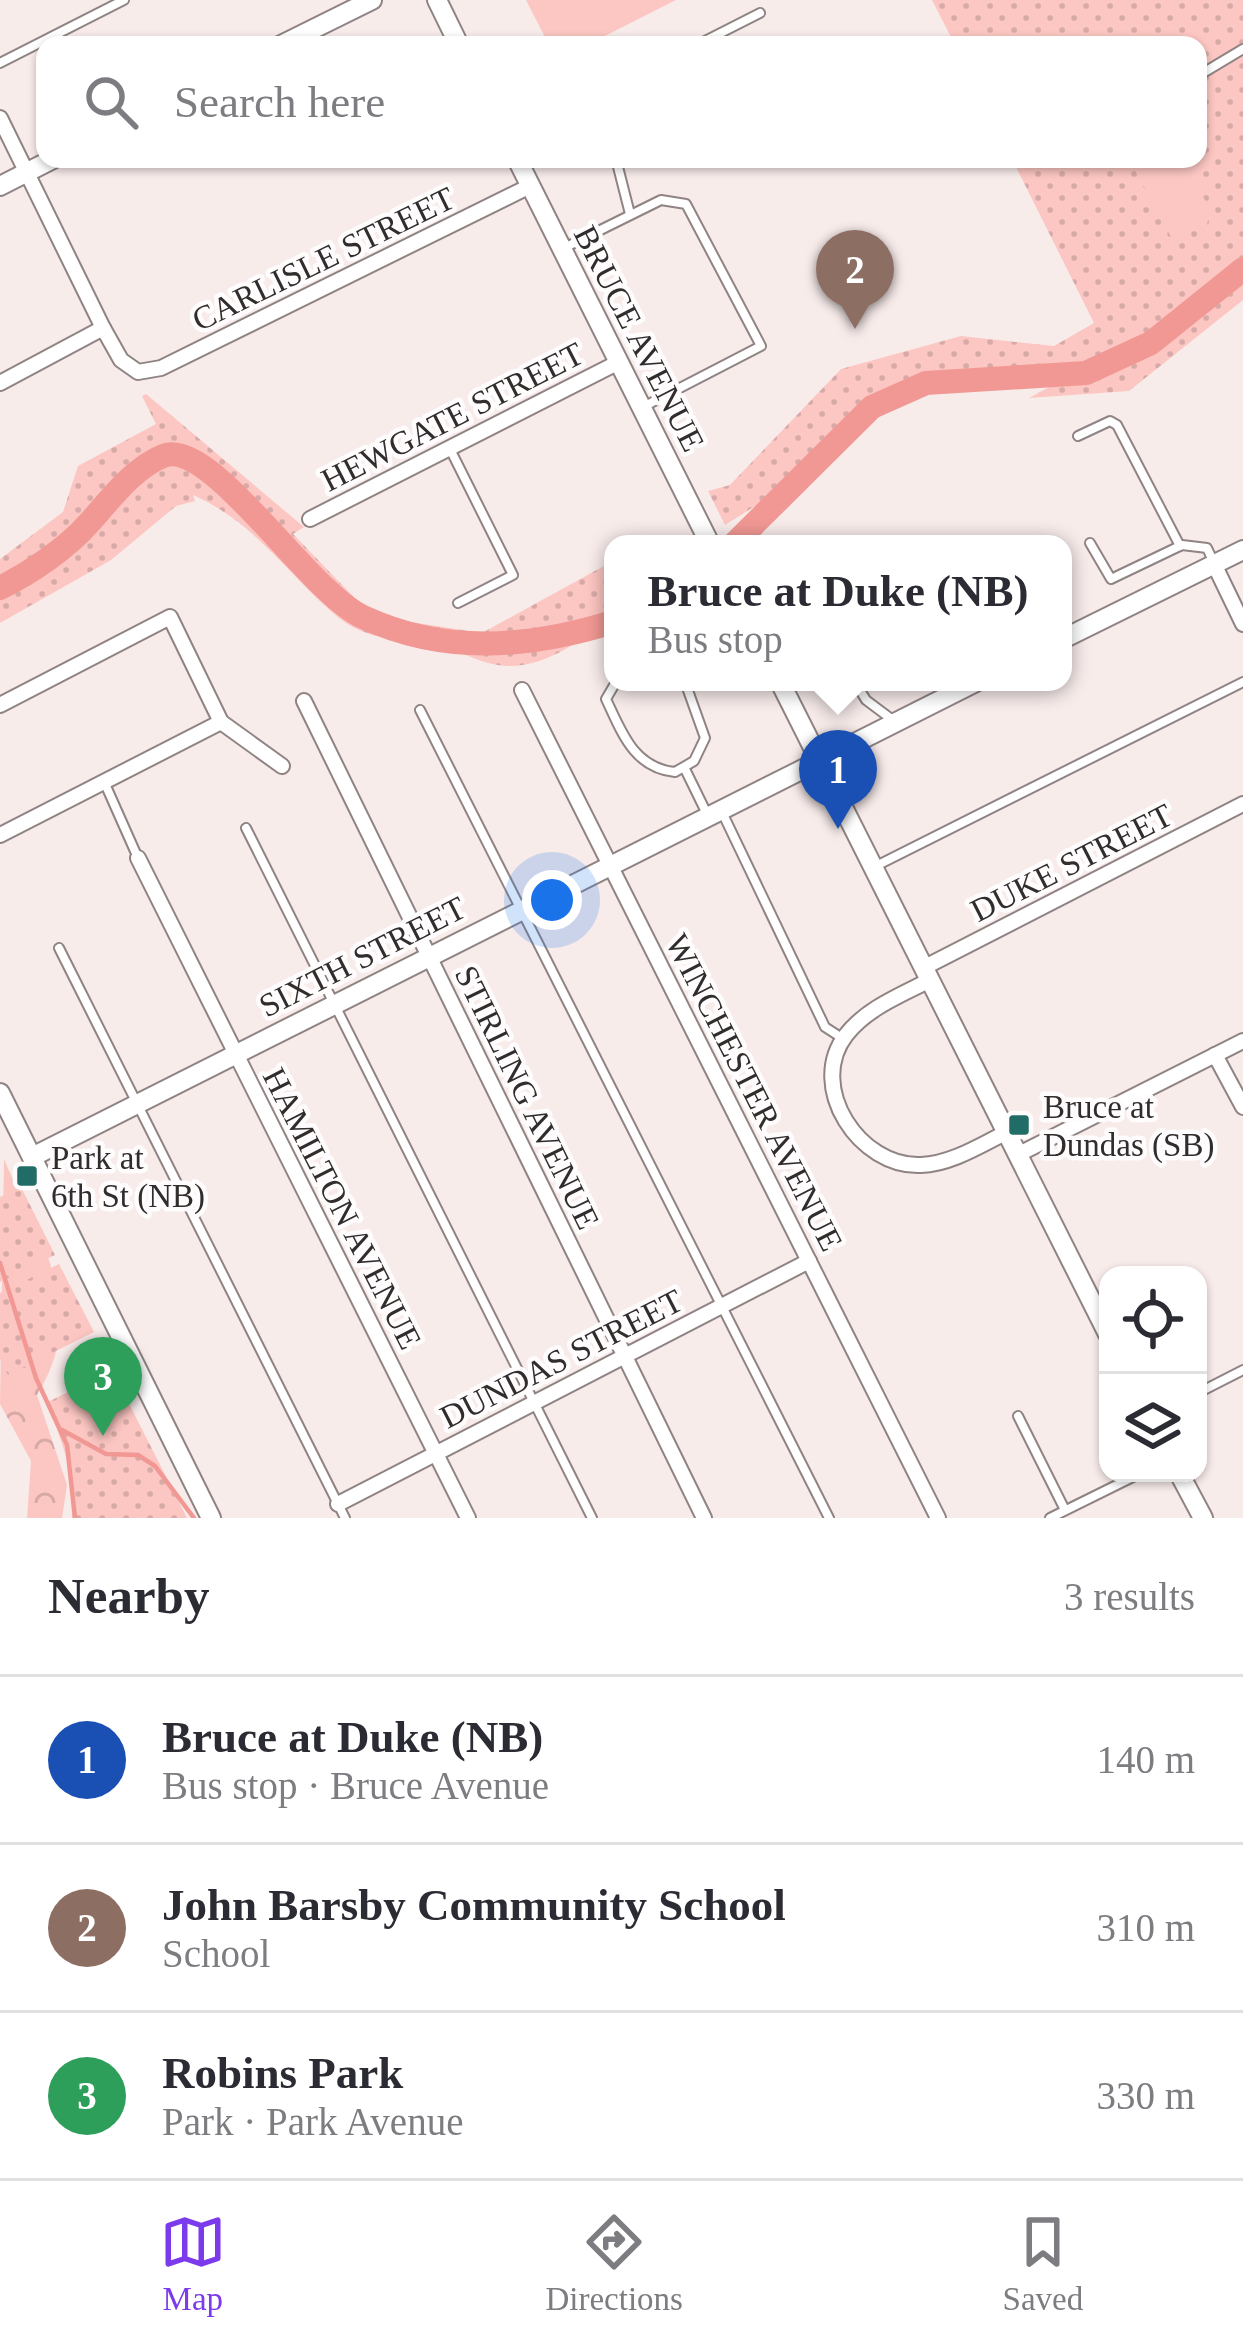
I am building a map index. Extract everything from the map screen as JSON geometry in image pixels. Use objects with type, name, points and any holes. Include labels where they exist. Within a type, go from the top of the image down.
[{"type":"street","points":[[299,36],[372,0]]},
{"type":"street","points":[[437,0],[455,36]]},
{"type":"street","points":[[0,118],[103,328],[0,383]]},
{"type":"street","points":[[0,186],[36,167]]},
{"type":"street","name":"BRUCE AVENUE","points":[[521,168],[706,535]]},
{"type":"street","name":"CARLISLE STREET","points":[[103,328],[121,360],[138,372],[161,368],[530,186]]},
{"type":"street","name":"HEWGATE STREET","points":[[310,519],[619,362]]},
{"type":"street","points":[[1072,635],[1243,550]]},
{"type":"street","points":[[1214,564],[1243,624]]},
{"type":"street","points":[[0,705],[170,616],[221,722],[282,766]]},
{"type":"street","name":"WINCHESTER AVENUE","points":[[522,690],[938,1518]]},
{"type":"street","points":[[784,691],[1099,1316]]},
{"type":"street","name":"SIXTH STREET","points":[[32,1157],[952,691]]},
{"type":"street","name":"STIRLING AVENUE","points":[[304,700],[704,1518]]},
{"type":"street","points":[[0,835],[106,786],[221,722]]},
{"type":"street","name":"DUKE STREET","points":[[927,974],[1243,804]]},
{"type":"street","name":"HAMILTON AVENUE","points":[[138,858],[468,1518]]},
{"type":"street","points":[[927,974],[876,1007],[843,1039],[832,1070],[835,1096],[855,1135],[880,1158],[938,1162],[1007,1132]]},
{"type":"street","points":[[1016,1155],[1243,1041]]},
{"type":"street","points":[[1216,1054],[1243,1107]]},
{"type":"street","points":[[0,1093],[211,1518]]},
{"type":"street","name":"DUNDAS STREET","points":[[342,1511],[435,1453],[809,1261]]},
{"type":"street","points":[[1184,1482],[1203,1518]]},
{"type":"lane","points":[[54,36],[124,0]]},
{"type":"lane","points":[[715,36],[760,13]]},
{"type":"lane","points":[[0,64],[36,45]]},
{"type":"lane","points":[[1207,71],[1243,49]]},
{"type":"lane","points":[[618,168],[630,214]]},
{"type":"lane","points":[[561,250],[661,200],[686,204],[760,346],[642,407]]},
{"type":"lane","points":[[1078,436],[1106,423],[1117,425],[1180,546]]},
{"type":"lane","points":[[450,448],[513,575],[458,603]]},
{"type":"lane","points":[[1090,543],[1111,579],[1180,546],[1202,544],[1214,564]]},
{"type":"lane","points":[[873,868],[1243,682]]},
{"type":"lane","points":[[611,691],[606,699],[634,752],[657,769],[685,769]]},
{"type":"lane","points":[[685,769],[705,738],[688,691]]},
{"type":"lane","points":[[860,691],[894,723]]},
{"type":"lane","points":[[420,710],[829,1518]]},
{"type":"lane","points":[[685,769],[714,812],[825,1027],[843,1039]]},
{"type":"lane","points":[[106,786],[138,858]]},
{"type":"lane","points":[[246,828],[592,1518]]},
{"type":"lane","points":[[58,948],[342,1511]]},
{"type":"lane","points":[[1207,1388],[1243,1370]]},
{"type":"lane","points":[[1018,1416],[1065,1510]]},
{"type":"lane","points":[[1050,1518],[1123,1482]]},
{"type":"green space","points":[[526,0],[676,0],[605,36],[544,36]]},
{"type":"green space","points":[[932,0],[1243,0],[1243,300],[1129,391],[1029,398],[1053,385],[927,385],[857,409],[825,437],[792,483],[725,525],[708,491],[730,485],[841,369],[961,336],[1054,346],[1094,323],[1016,168],[1207,168],[1207,36],[950,36]]},
{"type":"green space","points":[[1134,168],[1189,168],[1210,210],[1207,225],[1172,239]]},
{"type":"green space","points":[[146,394],[304,527],[293,534],[372,616],[482,633],[604,566],[604,622],[560,652],[514,666],[370,634],[333,613],[234,519],[193,495],[195,501],[176,506],[111,560],[0,623],[0,559],[63,512],[78,466],[156,424],[142,396]]},
{"type":"green space","points":[[4,1159],[44,1247],[60,1304],[53,1363],[37,1395],[67,1485],[62,1518],[27,1518],[31,1461],[0,1404]]},
{"type":"green space","points":[[21,1187],[55,1255],[0,1282],[0,1197]]},
{"type":"green space","points":[[59,1264],[94,1332],[8,1375],[0,1359],[0,1293]]},
{"type":"green space","points":[[112,1370],[187,1518],[72,1518],[71,1471],[48,1402]]},
{"type":"waterway","points":[[743,535],[872,407],[926,383],[1086,373],[1151,343],[1243,269]]},
{"type":"waterway","points":[[0,588],[70,542],[141,469],[163,456],[183,456],[233,492],[316,579],[363,617],[425,637],[487,643],[550,638],[604,625]]},
{"type":"waterway","points":[[0,1263],[36,1378],[67,1445],[75,1518]]},
{"type":"waterway","points":[[62,1430],[106,1454],[138,1455],[155,1466],[194,1518]]},
{"type":"place","name":"John Barsby Community School","points":[[855,329]]},
{"type":"place","name":"Bruce at Duke (NB)","points":[[838,829]]},
{"type":"place","name":"Bruce at Dundas (SB)","points":[[1019,1125]]},
{"type":"place","name":"Park at 6th St (NB)","points":[[27,1176]]},
{"type":"place","name":"Robins Park","points":[[103,1436]]}]
